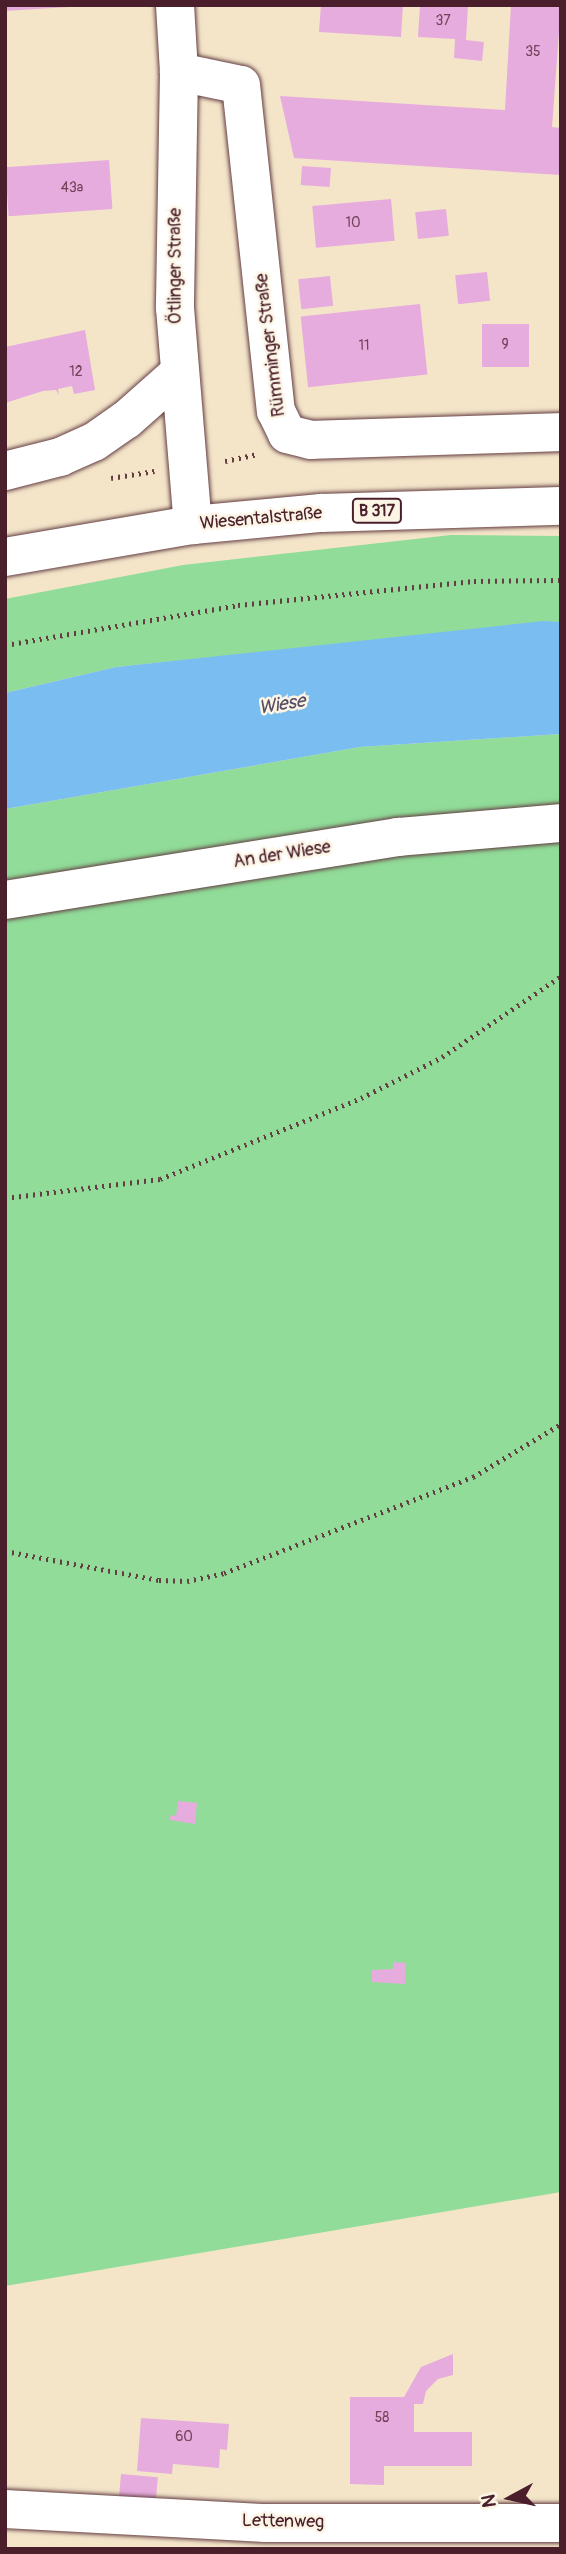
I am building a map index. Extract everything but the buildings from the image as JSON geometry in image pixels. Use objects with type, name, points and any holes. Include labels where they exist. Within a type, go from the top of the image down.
[{"type":"street","name":"Ötlinger Straße","points":[[175,5],[179,72],[174,243],[180,372],[193,525]]},
{"type":"street","name":"Rümminger Straße","points":[[179,72],[240,85],[276,411],[286,434],[311,440],[561,432]]},
{"type":"street","points":[[5,471],[60,457],[94,442],[126,421],[180,372]]},
{"type":"street","name":"Wiesentalstraße","points":[[5,557],[193,525],[321,513],[561,506]]},
{"type":"street","name":"An der Wiese","points":[[5,900],[398,837],[561,822]]},
{"type":"street","name":"Lettenweg","points":[[5,2508],[265,2523],[561,2523]]},
{"type":"path","points":[[5,645],[238,605],[474,581],[561,580]]},
{"type":"path","points":[[5,1198],[160,1179],[361,1098],[442,1056],[561,976]]},
{"type":"path","points":[[5,1551],[159,1580],[187,1581],[224,1573],[473,1477],[561,1424]]},
{"type":"green space","points":[[451,535],[561,536],[561,622],[116,667],[5,693],[5,599],[183,565]]},
{"type":"green space","points":[[561,734],[561,2192],[5,2286],[5,809],[360,747]]},
{"type":"water","name":"Wiese","points":[[544,621],[561,622],[561,734],[360,747],[5,809],[5,693],[116,667]]}]
